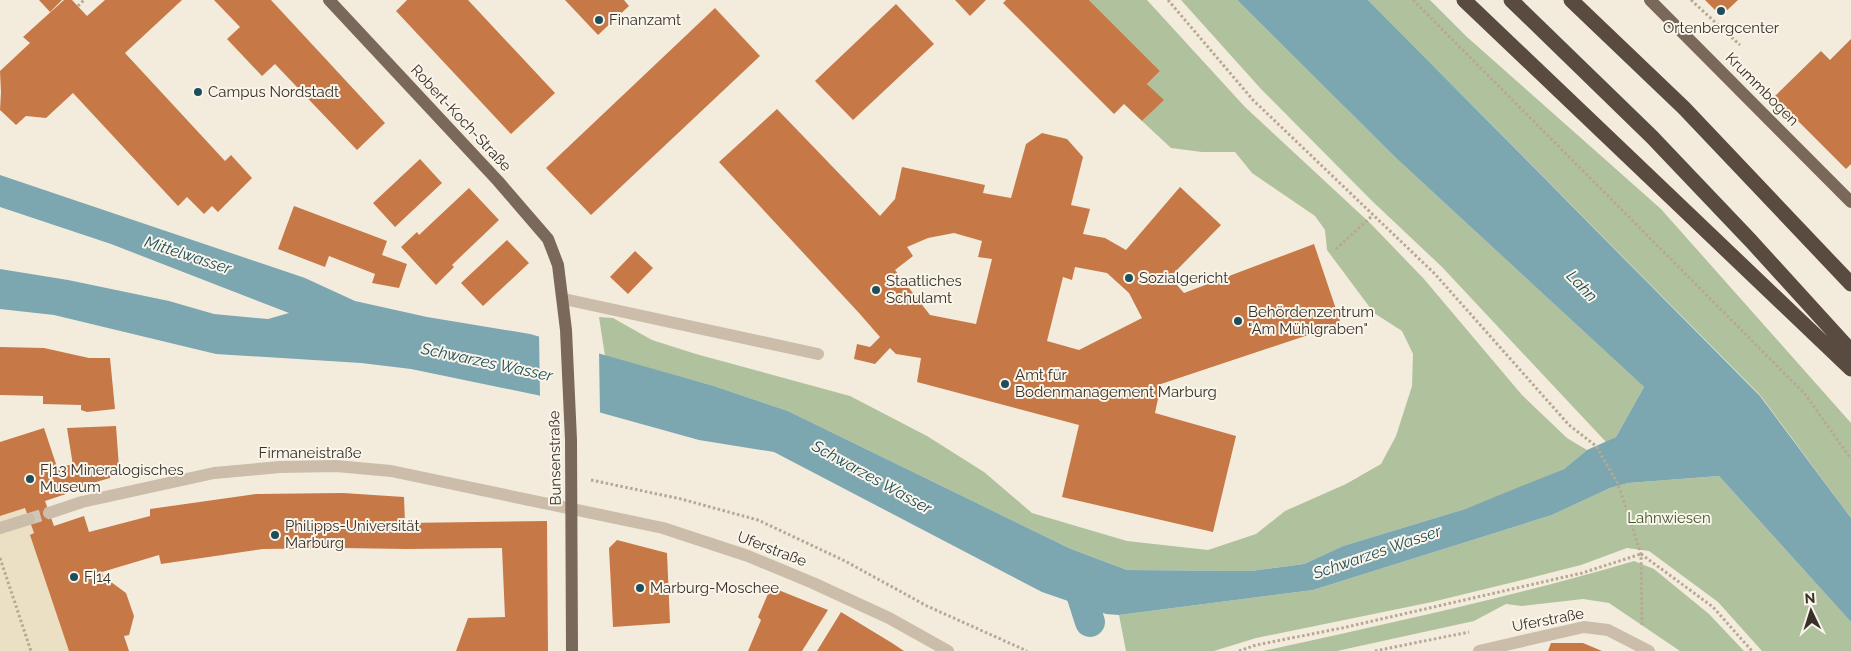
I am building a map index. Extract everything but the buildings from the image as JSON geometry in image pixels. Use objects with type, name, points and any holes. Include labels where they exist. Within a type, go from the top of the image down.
[{"type":"highway","points":[[1464,0],[1851,368]]},
{"type":"highway","points":[[1511,0],[1652,138],[1751,241],[1851,350]]},
{"type":"highway","points":[[1571,0],[1684,108],[1851,284]]},
{"type":"main road","name":"Krummbogen","points":[[1650,0],[1851,202]]},
{"type":"main road","name":"Robert-Koch-Straße","points":[[335,2],[548,238],[558,265]]},
{"type":"main road","name":"Bunsenstraße","points":[[558,265],[564,299],[571,440],[572,651]]},
{"type":"street","points":[[564,299],[818,354]]},
{"type":"street","name":"Firmaneistraße","points":[[49,513],[82,502],[214,473],[280,467],[336,466],[391,471],[572,509]]},
{"type":"street","name":"Uferstraße","points":[[572,509],[663,528],[748,556],[889,618],[948,651]]},
{"type":"street","points":[[0,528],[29,519]]},
{"type":"street","name":"Uferstraße","points":[[1479,651],[1584,627],[1608,630],[1649,651]]},
{"type":"path","points":[[78,6],[84,0]]},
{"type":"path","points":[[1168,0],[1253,100],[1435,274],[1569,425],[1596,446],[1618,484],[1641,554],[1642,626]]},
{"type":"path","points":[[1413,0],[1805,394],[1851,459]]},
{"type":"path","points":[[1692,0],[1740,46]]},
{"type":"path","points":[[1336,249],[1373,215]]},
{"type":"path","points":[[572,476],[681,499],[758,520],[845,561],[927,606],[1028,651]]},
{"type":"path","points":[[1239,651],[1256,645],[1342,628],[1582,573],[1641,554]]},
{"type":"path","points":[[1641,554],[1714,607],[1752,651]]},
{"type":"path","points":[[0,558],[31,651]]},
{"type":"green space","points":[[1089,0],[1147,0],[1245,107],[1371,224],[1424,279],[1522,395],[1567,438],[1587,450],[1564,469],[1519,488],[1465,509],[1343,546],[1304,564],[1250,571],[1127,570],[1071,549],[788,411],[714,386],[605,356],[599,317],[613,318],[652,340],[696,354],[850,396],[927,436],[984,472],[1032,513],[1127,541],[1208,550],[1256,534],[1285,511],[1346,484],[1381,464],[1396,436],[1412,386],[1413,354],[1402,331],[1374,313],[1327,250],[1325,230],[1315,216],[1252,173],[1235,152],[1202,152],[1171,148],[1142,121],[1163,100],[1147,84],[1160,71]]},
{"type":"green space","points":[[1181,0],[1237,0],[1396,158],[1644,387],[1616,437],[1606,442],[1442,267],[1371,200],[1261,89]]},
{"type":"green space","points":[[1368,0],[1430,0],[1467,37],[1661,209],[1851,423],[1851,518],[1760,395]]},
{"type":"green space","name":"Lahnwiesen","points":[[1719,476],[1851,622],[1851,651],[1762,651],[1718,602],[1649,551],[1627,548],[1581,565],[1514,582],[1432,602],[1256,638],[1214,651],[1126,651],[1119,615],[1313,590],[1552,515],[1610,488],[1628,483]]},
{"type":"green space","points":[[1634,561],[1654,569],[1709,614],[1744,651],[1680,651],[1609,603],[1583,599],[1522,606],[1506,604],[1474,621],[1337,651],[1263,651],[1496,598]]},
{"type":"shaded area","points":[[25,508],[34,533],[31,535],[69,651],[0,651],[0,516]]},
{"type":"water","points":[[1237,0],[1368,0],[1760,396],[1851,518],[1851,622],[1719,476],[1628,483],[1610,488],[1552,515],[1313,590],[1119,615],[1106,614],[1042,592],[774,452],[699,440],[537,395],[411,369],[361,363],[216,354],[54,315],[0,309],[0,269],[68,280],[169,301],[214,314],[268,319],[289,313],[111,244],[0,207],[0,175],[305,278],[355,301],[427,317],[530,334],[714,386],[788,411],[1071,549],[1127,570],[1250,571],[1304,564],[1343,546],[1465,509],[1564,469],[1587,450],[1616,437],[1644,387],[1396,158]]},
{"type":"pier","points":[[539,334],[599,351],[600,415],[540,398]]},
{"type":"waterway","points":[[1080,591],[1090,622]]},
{"type":"tunnel","points":[[29,519],[49,513]]},
{"type":"place","name":"Ortenbergcenter","points":[[1721,11]]},
{"type":"place","name":"Finanzamt","points":[[599,20]]},
{"type":"place","name":"Campus Nordstadt","points":[[198,92]]},
{"type":"place","name":"Sozialgericht","points":[[1129,278]]},
{"type":"place","name":"Staatliches Schulamt","points":[[876,290]]},
{"type":"place","name":"Behördenzentrum \"Am Mühlgraben\"","points":[[1238,321]]},
{"type":"place","name":"Amt für Bodenmanagement Marburg","points":[[1005,384]]},
{"type":"place","name":"F|13 Mineralogisches Museum","points":[[30,479]]},
{"type":"place","name":"Philipps-Universität Marburg","points":[[275,535]]},
{"type":"place","name":"F|14","points":[[74,577]]},
{"type":"place","name":"Marburg-Moschee","points":[[640,588]]},
{"type":"water label","name":"Mittelwasser","points":[[188,255]]},
{"type":"water label","name":"Lahn","points":[[1582,286]]},
{"type":"water label","name":"Schwarzes Wasser","points":[[487,362]]},
{"type":"water label","name":"Schwarzes Wasser","points":[[872,477]]},
{"type":"water label","name":"Schwarzes Wasser","points":[[1377,552]]}]
